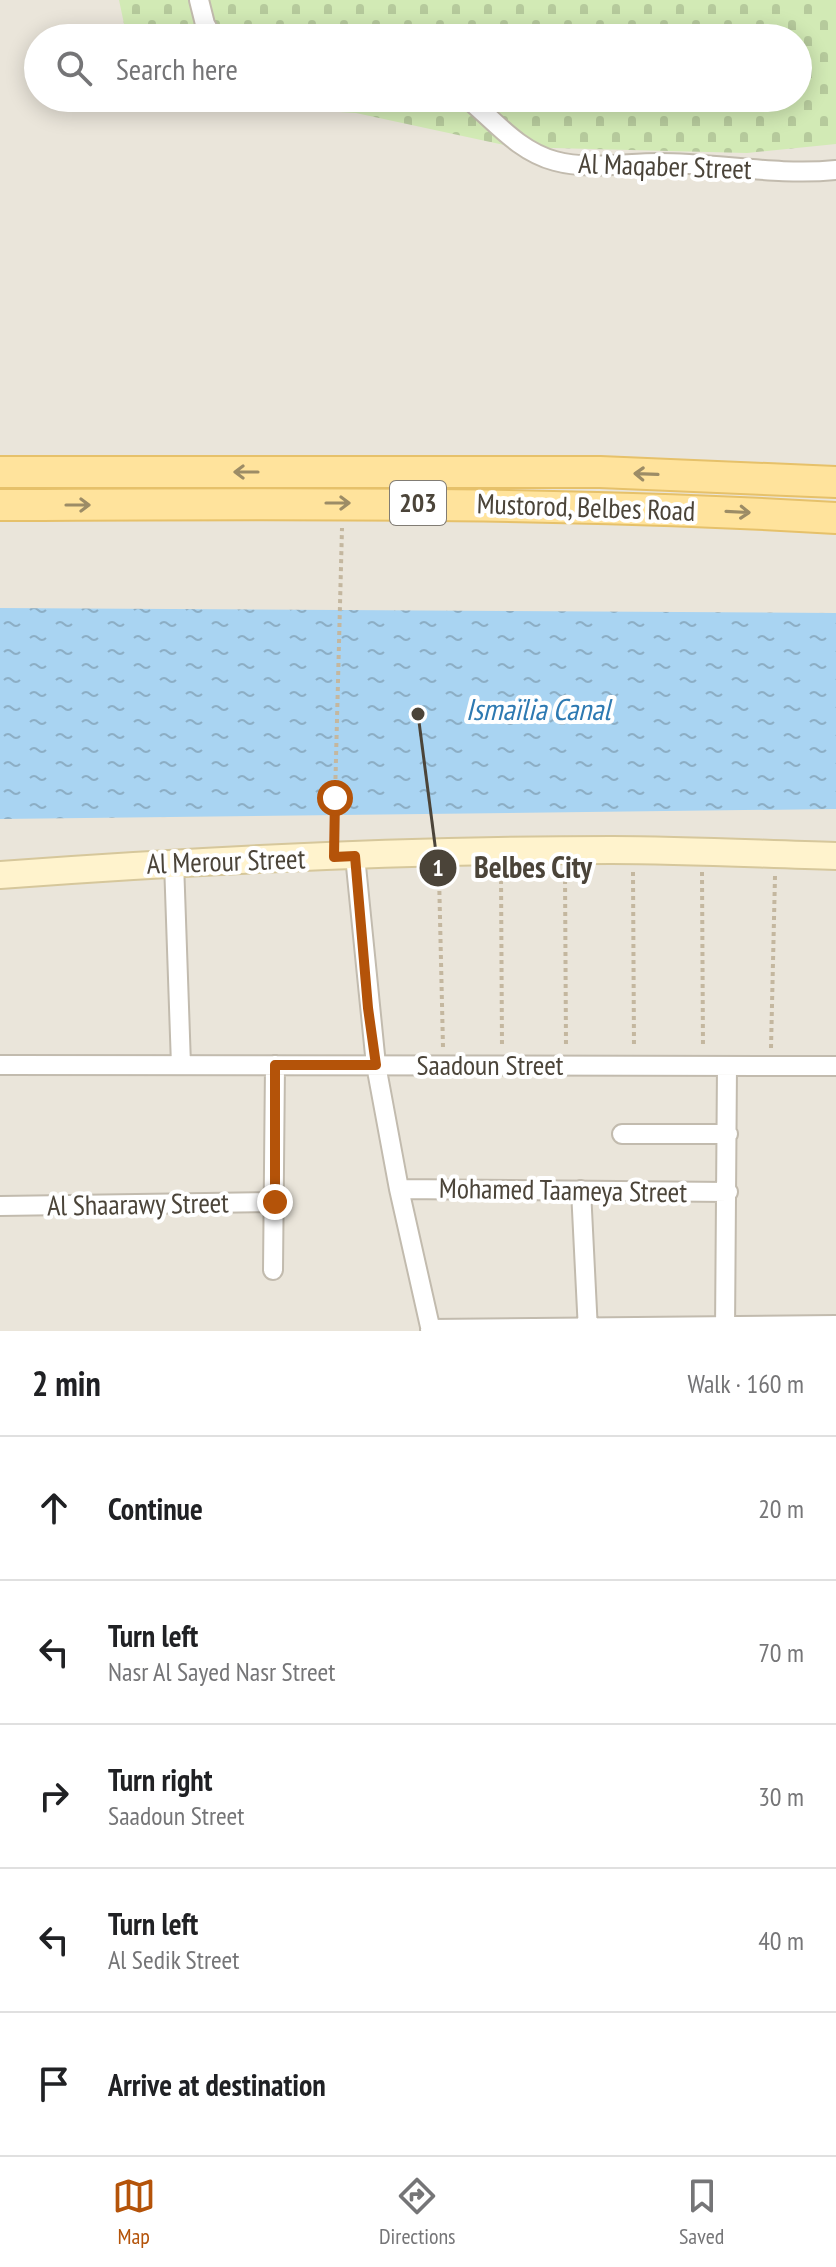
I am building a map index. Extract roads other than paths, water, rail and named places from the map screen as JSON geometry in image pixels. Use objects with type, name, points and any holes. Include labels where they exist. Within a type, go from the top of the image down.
[{"type":"main road","name":"Mustorod, Belbes Road","points":[[0,472],[585,472],[836,482]]},
{"type":"main road","name":"Mustorod, Belbes Road","points":[[0,505],[429,503],[608,506],[836,518]]},
{"type":"main road","name":"Al Merour Street","points":[[0,875],[174,862],[501,852],[633,851],[836,856]]},
{"type":"street","points":[[199,0],[205,24]]},
{"type":"street","name":"Al Maqaber Street","points":[[483,112],[525,148],[556,161],[589,165],[661,163],[790,172],[836,170]]},
{"type":"street","points":[[344,857],[376,1065],[430,1330],[725,1329],[836,1325]]},
{"type":"street","points":[[174,862],[181,1065]]},
{"type":"street","name":"Saadoun Street","points":[[0,1065],[836,1066]]},
{"type":"street","points":[[273,1270],[275,1065]]},
{"type":"street","points":[[725,1329],[727,1066]]},
{"type":"street","points":[[622,1134],[728,1134]]},
{"type":"street","name":"Mohamed Taameya Street","points":[[399,1189],[728,1192]]},
{"type":"street","points":[[581,1190],[588,1330]]},
{"type":"street","name":"Al Shaarawy Street","points":[[0,1206],[275,1202]]},
{"type":"water","name":"Ismaïlia Canal","points":[[0,608],[836,613],[836,809],[0,819]]},
{"type":"place","name":"Belbes City","points":[[418,714]]}]
